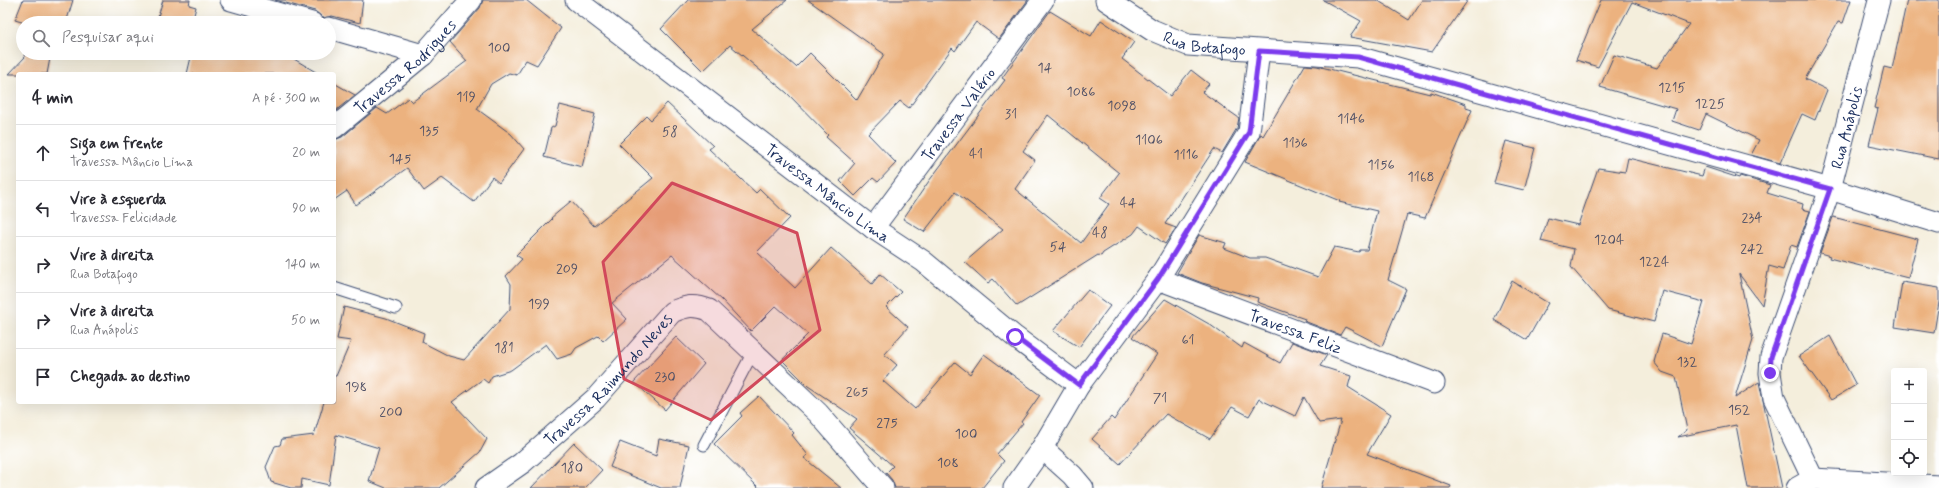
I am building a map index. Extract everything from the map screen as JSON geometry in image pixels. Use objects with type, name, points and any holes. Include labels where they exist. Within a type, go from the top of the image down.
[{"type":"street","points":[[231,0],[287,16]]},
{"type":"street","name":"Travessa Rodrigues","points":[[336,126],[423,55],[471,0]]},
{"type":"street","name":"Travessa Mâncio Lima","points":[[576,0],[873,228],[923,261],[1009,332],[1079,385]]},
{"type":"street","name":"Travessa Valério","points":[[873,228],[1043,0]]},
{"type":"street","name":"Rua Botafogo","points":[[1106,0],[1152,30],[1188,45],[1358,57],[1830,189],[1939,223]]},
{"type":"street","name":"Rua Anápolis","points":[[1805,483],[1774,398],[1771,357],[1830,189],[1879,0]]},
{"type":"street","points":[[336,30],[423,55]]},
{"type":"street","points":[[1014,488],[1042,448],[1079,385],[1158,279],[1249,132],[1259,51]]},
{"type":"street","name":"Travessa Feliz","points":[[1158,279],[1434,383]]},
{"type":"street","name":"Travessa Raimundo Neves","points":[[486,488],[522,462],[596,398],[672,312],[686,306],[697,306],[709,310],[818,414],[883,488]]},
{"type":"street","points":[[1042,448],[1072,475],[1083,488]]},
{"type":"street","points":[[1805,483],[1939,486]]},
{"type":"lane","points":[[336,289],[396,308]]},
{"type":"lane","points":[[704,445],[753,352]]},
{"type":"highlighted area","points":[[672,183],[797,233],[820,330],[711,420],[624,379],[603,262]]},
{"type":"building","points":[[23,0],[73,0],[68,16],[17,16]]},
{"type":"building","points":[[163,0],[190,0],[189,5],[196,7],[194,16],[158,16]]},
{"type":"building","points":[[275,0],[363,0],[360,23],[336,16],[321,16],[315,11]]},
{"type":"building","points":[[483,0],[526,0],[561,28],[537,65],[526,60],[517,75],[509,73],[491,84],[477,109],[511,134],[524,149],[499,183],[492,177],[474,202],[442,178],[424,191],[407,168],[356,205],[347,191],[336,199],[336,139],[342,137],[377,108],[387,114],[408,98],[412,102],[467,61],[450,42],[480,8]]},
{"type":"building","points":[[688,0],[787,0],[752,29],[796,67],[810,53],[857,100],[884,54],[808,0],[1028,0],[999,39],[976,22],[955,51],[952,48],[909,108],[900,101],[868,134],[896,163],[878,182],[873,178],[855,196],[840,181],[855,163],[826,137],[828,135],[787,93],[730,45],[703,71],[661,29]]},
{"type":"building","points":[[1323,0],[1377,0],[1409,20],[1422,0],[1468,0],[1432,52],[1350,37],[1361,21]]},
{"type":"building","points":[[1601,0],[1851,0],[1843,23],[1838,22],[1805,79],[1827,90],[1815,120],[1802,114],[1780,163],[1751,155],[1759,140],[1706,114],[1699,130],[1672,121],[1676,109],[1600,87],[1614,55],[1657,68],[1689,24],[1632,2],[1598,67],[1576,60]]},
{"type":"building","points":[[1907,0],[1939,0],[1939,159],[1869,145],[1878,109],[1874,108],[1884,67],[1892,69]]},
{"type":"building","points":[[1050,11],[1091,36],[1101,20],[1134,42],[1122,59],[1170,96],[1191,70],[1209,84],[1202,92],[1239,118],[1237,128],[1222,153],[1214,149],[1165,224],[1176,228],[1165,244],[1139,226],[1133,234],[1103,253],[1101,256],[1098,255],[1017,306],[993,279],[988,283],[965,262],[1003,229],[955,192],[924,232],[903,219],[929,181],[1005,80],[1002,78]],"holes":[[[1048,115],[1119,173],[1100,198],[1109,204],[1081,243],[1015,189],[1035,160],[1023,151]]]},
{"type":"building","points":[[22,60],[50,60],[47,72],[16,72],[16,74],[9,74]]},
{"type":"building","points":[[190,60],[296,60],[316,72],[187,72]]},
{"type":"building","points":[[1305,65],[1317,66],[1430,94],[1431,92],[1466,104],[1466,108],[1472,110],[1425,218],[1407,214],[1388,280],[1406,289],[1382,346],[1345,327],[1340,335],[1304,321],[1305,319],[1257,302],[1258,298],[1202,283],[1177,273],[1199,235],[1226,243],[1224,248],[1250,258],[1265,258],[1318,277],[1334,247],[1359,252],[1360,250],[1367,250],[1377,211],[1339,202],[1340,201],[1245,162],[1261,134],[1263,136]]},
{"type":"building","points":[[336,84],[355,95],[336,110]]},
{"type":"building","points":[[667,103],[713,146],[709,149],[756,193],[760,189],[790,218],[757,252],[795,288],[831,248],[872,284],[880,274],[901,292],[886,307],[908,327],[884,354],[897,365],[883,381],[915,409],[955,362],[970,374],[984,354],[1040,395],[1021,422],[1023,423],[997,454],[1004,461],[982,488],[895,488],[892,480],[886,473],[893,466],[849,428],[857,419],[808,386],[782,360],[808,334],[776,306],[751,331],[722,300],[672,255],[612,303],[627,319],[603,341],[598,336],[576,348],[572,354],[557,359],[546,344],[511,370],[492,376],[488,383],[483,379],[452,402],[487,439],[480,452],[439,488],[386,488],[369,481],[379,448],[336,435],[329,485],[302,479],[301,488],[291,488],[271,482],[266,467],[275,446],[280,445],[282,439],[314,435],[323,404],[336,404],[336,376],[351,341],[337,339],[344,307],[386,318],[424,333],[422,342],[449,356],[464,360],[510,309],[511,284],[506,276],[522,259],[516,255],[552,219],[551,218],[571,201],[594,226],[653,178],[619,144],[647,116],[651,120]]},
{"type":"building","points":[[560,105],[595,114],[582,167],[544,157],[551,128],[555,126]]},
{"type":"building","points":[[1506,141],[1535,148],[1524,190],[1494,183]]},
{"type":"building","points":[[1628,158],[1702,176],[1705,167],[1739,178],[1740,176],[1770,185],[1767,193],[1803,204],[1802,209],[1810,211],[1797,247],[1791,245],[1783,270],[1769,266],[1762,305],[1739,274],[1753,340],[1735,398],[1759,382],[1782,488],[1748,488],[1736,425],[1678,437],[1687,430],[1676,377],[1662,372],[1654,362],[1662,334],[1691,344],[1704,302],[1662,291],[1654,322],[1608,310],[1571,267],[1574,249],[1541,241],[1548,218],[1578,225],[1598,168],[1625,172]]},
{"type":"building","points":[[1833,217],[1918,239],[1908,278],[1829,258],[1830,256],[1820,253]]},
{"type":"building","points":[[1512,281],[1548,303],[1527,340],[1494,320]]},
{"type":"building","points":[[1902,282],[1939,288],[1939,302],[1934,333],[1895,327]]},
{"type":"building","points":[[1088,290],[1110,306],[1079,347],[1053,331]]},
{"type":"building","points":[[1165,299],[1209,324],[1242,348],[1244,343],[1280,363],[1292,342],[1327,355],[1320,366],[1351,376],[1348,387],[1391,414],[1367,454],[1451,486],[1450,488],[1321,488],[1341,420],[1319,423],[1304,397],[1295,416],[1259,399],[1249,416],[1232,407],[1210,439],[1166,414],[1120,464],[1092,439],[1111,417],[1114,420],[1157,354],[1132,337]]},
{"type":"building","points":[[1830,336],[1856,385],[1831,400],[1799,356]]},
{"type":"building","points":[[676,337],[704,364],[665,410],[634,382]]},
{"type":"building","points":[[759,396],[794,433],[792,435],[808,455],[804,458],[841,488],[759,488],[714,444],[742,416],[740,413]]},
{"type":"building","points":[[659,439],[689,445],[680,488],[661,488],[610,467],[620,442],[656,456]]},
{"type":"building","points":[[574,443],[602,470],[585,488],[531,488]]},
{"type":"route","points":[[1015,337],[1079,385],[1158,279],[1249,132],[1259,51],[1358,57],[1830,189],[1771,357],[1770,373]]}]
